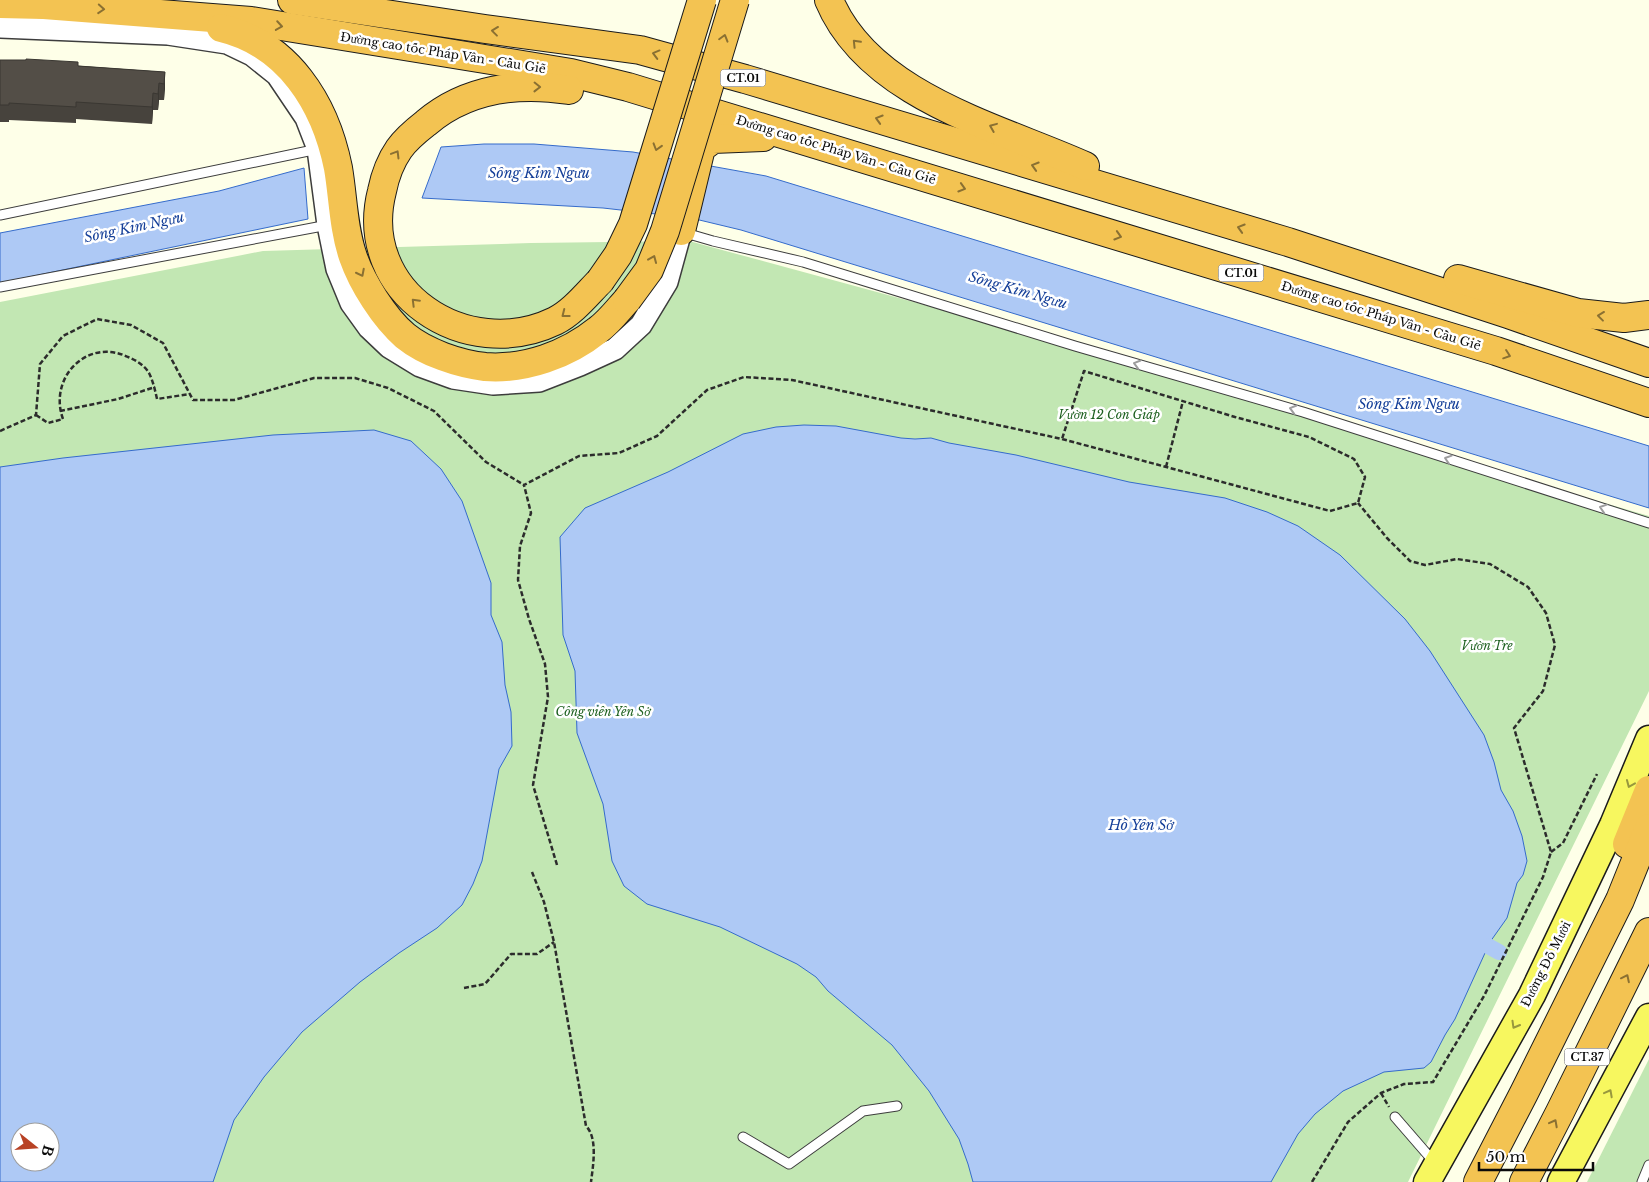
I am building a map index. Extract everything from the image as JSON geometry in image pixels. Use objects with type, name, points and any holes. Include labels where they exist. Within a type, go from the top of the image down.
[{"type":"highway","name":"CT.01","points":[[292,0],[640,50],[755,82],[1288,242],[1508,314],[1649,363]]},
{"type":"highway","points":[[702,0],[633,224],[618,255],[600,281],[580,302],[556,320],[532,329],[501,335],[475,332],[446,323],[420,308],[404,291],[390,270],[382,251],[378,232],[379,202],[386,171],[399,148],[438,112],[480,94],[508,87],[556,88],[580,91],[649,108],[728,130],[832,149]]},
{"type":"highway","points":[[161,14],[227,29],[248,37],[286,62],[300,80],[324,121],[338,168],[346,230],[353,258],[368,288],[384,313],[406,336],[435,353],[469,365],[503,368],[539,362],[568,350],[598,330],[627,300],[649,270],[665,231],[735,0]]},
{"type":"highway","points":[[829,0],[849,36],[899,82],[927,98],[971,118],[1046,148],[1182,210]]},
{"type":"highway","name":"Đường cao tốc Pháp Vân - Cầu Giẽ","points":[[0,4],[251,21],[571,73],[628,87],[1496,351],[1649,403]]},
{"type":"highway","points":[[682,226],[701,148],[713,139],[763,136]]},
{"type":"highway","points":[[1288,242],[1464,281],[1578,313],[1624,318],[1649,315]]},
{"type":"highway","points":[[1556,1029],[1570,981],[1649,790]]},
{"type":"highway","name":"CT.37","points":[[1483,1173],[1620,900],[1649,828]]},
{"type":"highway","name":"CT.37","points":[[1524,1182],[1649,932]]},
{"type":"main road","name":"Đường Đỗ Mười","points":[[1431,1173],[1532,995],[1613,826],[1649,738]]},
{"type":"main road","points":[[1561,1182],[1649,1017]]},
{"type":"street","points":[[0,27],[168,34],[227,43],[252,55],[277,74],[306,118],[318,149],[328,225],[337,269],[350,303],[369,328],[389,346],[420,366],[454,378],[493,384],[538,380],[580,365],[615,349],[641,325],[667,282],[682,226]]},
{"type":"lane","points":[[0,215],[318,149]]},
{"type":"lane","points":[[0,287],[328,225]]},
{"type":"lane","points":[[682,226],[713,241],[803,262],[1075,346],[1303,412],[1649,523]]},
{"type":"lane","points":[[743,1137],[789,1164],[863,1110],[897,1106]]},
{"type":"lane","points":[[1395,1117],[1431,1173]]},
{"type":"lane","points":[[1642,1182],[1649,1165]]},
{"type":"path","points":[[36,415],[40,364],[63,336],[98,319],[131,324],[163,343],[193,400],[234,400],[314,378],[355,378],[388,388],[434,411],[486,462],[524,484],[531,513],[520,546],[518,580],[545,664],[548,697],[532,785],[557,865]]},
{"type":"path","points":[[36,415],[48,424],[63,419],[60,411],[59,393],[64,377],[88,355],[104,352],[121,353],[136,360],[148,372],[155,387],[157,399],[190,394]]},
{"type":"path","points":[[1062,439],[1084,371],[1309,437],[1354,458],[1365,477],[1358,503]]},
{"type":"path","points":[[524,484],[579,456],[619,453],[657,436],[707,390],[744,377],[792,380],[1062,439],[1330,511],[1358,503]]},
{"type":"path","points":[[60,411],[118,399],[155,387]]},
{"type":"path","points":[[1166,467],[1183,401]]},
{"type":"path","points":[[0,431],[36,415]]},
{"type":"path","points":[[1312,1182],[1348,1122],[1381,1093],[1404,1084],[1433,1082],[1484,996],[1543,877],[1551,852],[1514,728],[1543,692],[1555,645],[1546,613],[1528,587],[1490,564],[1458,558],[1425,565],[1410,560],[1387,538],[1358,503]]},
{"type":"path","points":[[1551,852],[1563,843],[1597,774]]},
{"type":"path","points":[[532,872],[544,902],[554,942],[586,1126],[591,1131],[594,1160],[591,1182]]},
{"type":"path","points":[[464,988],[484,984],[511,954],[537,954],[554,942]]},
{"type":"path","points":[[1381,1093],[1395,1117]]},
{"type":"green space","name":"Công viên Yên Sở","points":[[689,241],[921,304],[1649,516],[1649,691],[1408,1182],[0,1182],[0,302],[263,251],[531,243]]},
{"type":"green space","points":[[1649,1059],[1649,1182],[1587,1182]]},
{"type":"water","name":"Sông Kim Ngưu","points":[[484,144],[534,144],[633,152],[766,176],[1649,446],[1649,508],[741,230],[691,218],[603,208],[422,198],[441,147]]},
{"type":"water","points":[[304,168],[308,219],[0,283],[0,233],[219,191]]},
{"type":"water","name":"Hồ Yên Sở","points":[[804,425],[836,426],[901,438],[931,438],[1016,455],[1129,482],[1225,498],[1267,512],[1298,526],[1340,555],[1405,619],[1430,651],[1484,735],[1494,762],[1501,790],[1513,811],[1522,836],[1527,861],[1523,875],[1517,883],[1507,918],[1490,942],[1455,1019],[1431,1062],[1424,1068],[1384,1072],[1343,1091],[1315,1114],[1298,1134],[1271,1182],[973,1182],[959,1139],[929,1091],[892,1045],[828,991],[816,977],[797,964],[720,927],[647,904],[624,886],[612,861],[603,804],[577,733],[575,671],[563,635],[560,537],[585,508],[668,472],[743,434],[776,427]]},
{"type":"water","points":[[374,430],[411,441],[441,469],[462,501],[491,583],[491,615],[502,642],[505,685],[511,712],[512,746],[499,769],[482,861],[473,884],[462,905],[437,928],[360,982],[302,1032],[264,1077],[234,1120],[213,1182],[0,1182],[0,467],[63,458],[273,435]]},
{"type":"building","points":[[26,59],[78,62],[78,66],[165,72],[164,84],[159,83],[158,94],[153,93],[152,107],[76,102],[76,107],[9,103],[9,105],[0,105],[0,60]]},
{"type":"waterway","points":[[1488,946],[1499,952]]},
{"type":"park label","name":"Vườn 12 Con Giáp","points":[[1109,415]]},
{"type":"park label","name":"Vườn Tre","points":[[1487,646]]}]
